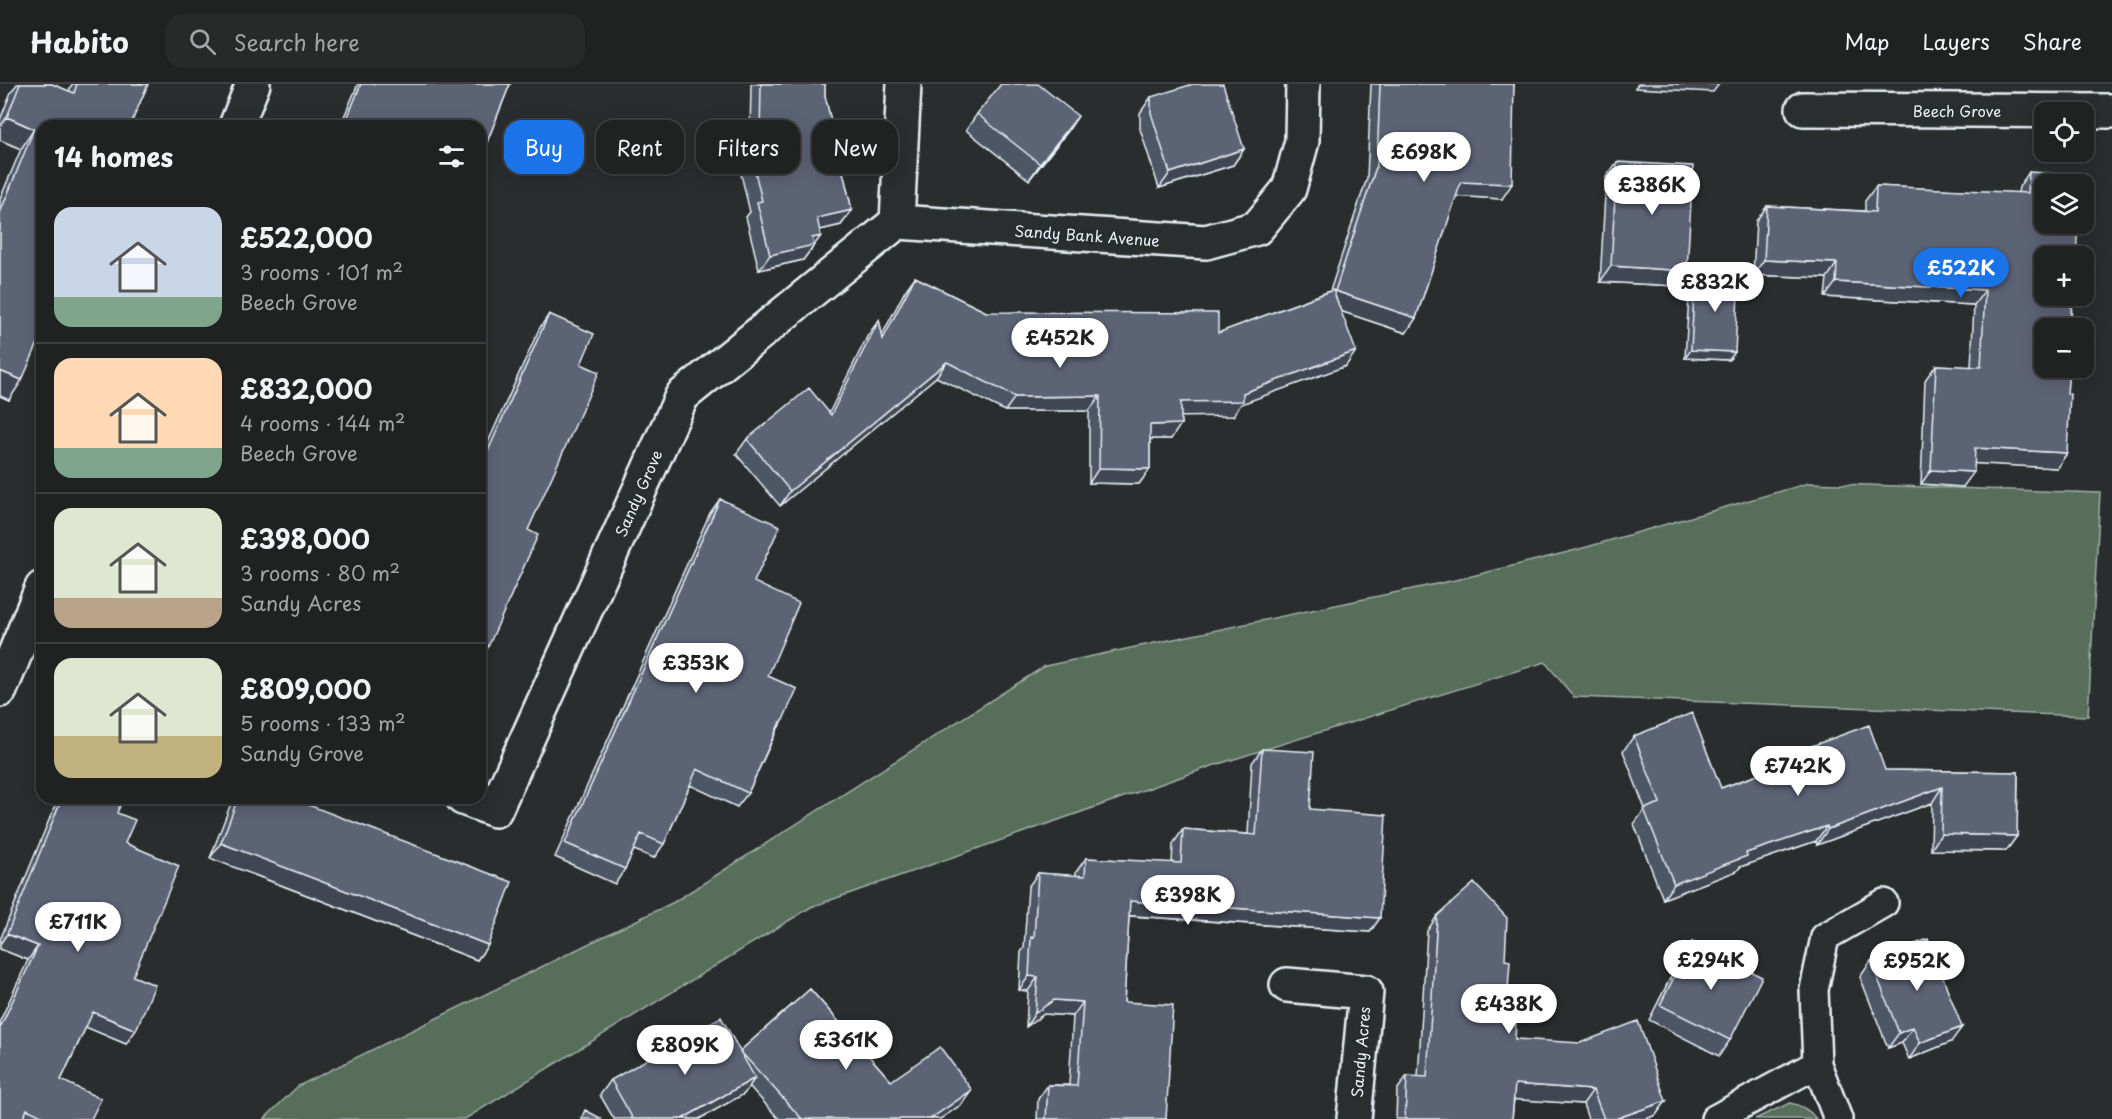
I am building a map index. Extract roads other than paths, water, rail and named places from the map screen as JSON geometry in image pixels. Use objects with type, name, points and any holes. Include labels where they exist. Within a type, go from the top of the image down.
[{"type":"street","points":[[238,120],[253,84]]},
{"type":"street","points":[[897,222],[904,84]]},
{"type":"street","name":"Sandy Bank Avenue","points":[[897,222],[1206,242],[1257,228],[1289,189],[1302,141],[1303,84]]},
{"type":"street","name":"Beech Grove","points":[[1803,109],[2112,111]]},
{"type":"street","name":"Sandy Grove","points":[[479,804],[495,810],[682,396],[897,222]]},
{"type":"street","points":[[2,681],[33,637],[36,621]]},
{"type":"street","name":"Sandy Acres","points":[[1287,985],[1366,992],[1354,1119]]},
{"type":"lane","points":[[1838,1119],[1817,1064],[1814,990],[1826,937],[1884,903]]},
{"type":"lane","points":[[1715,1119],[1817,1064]]}]
